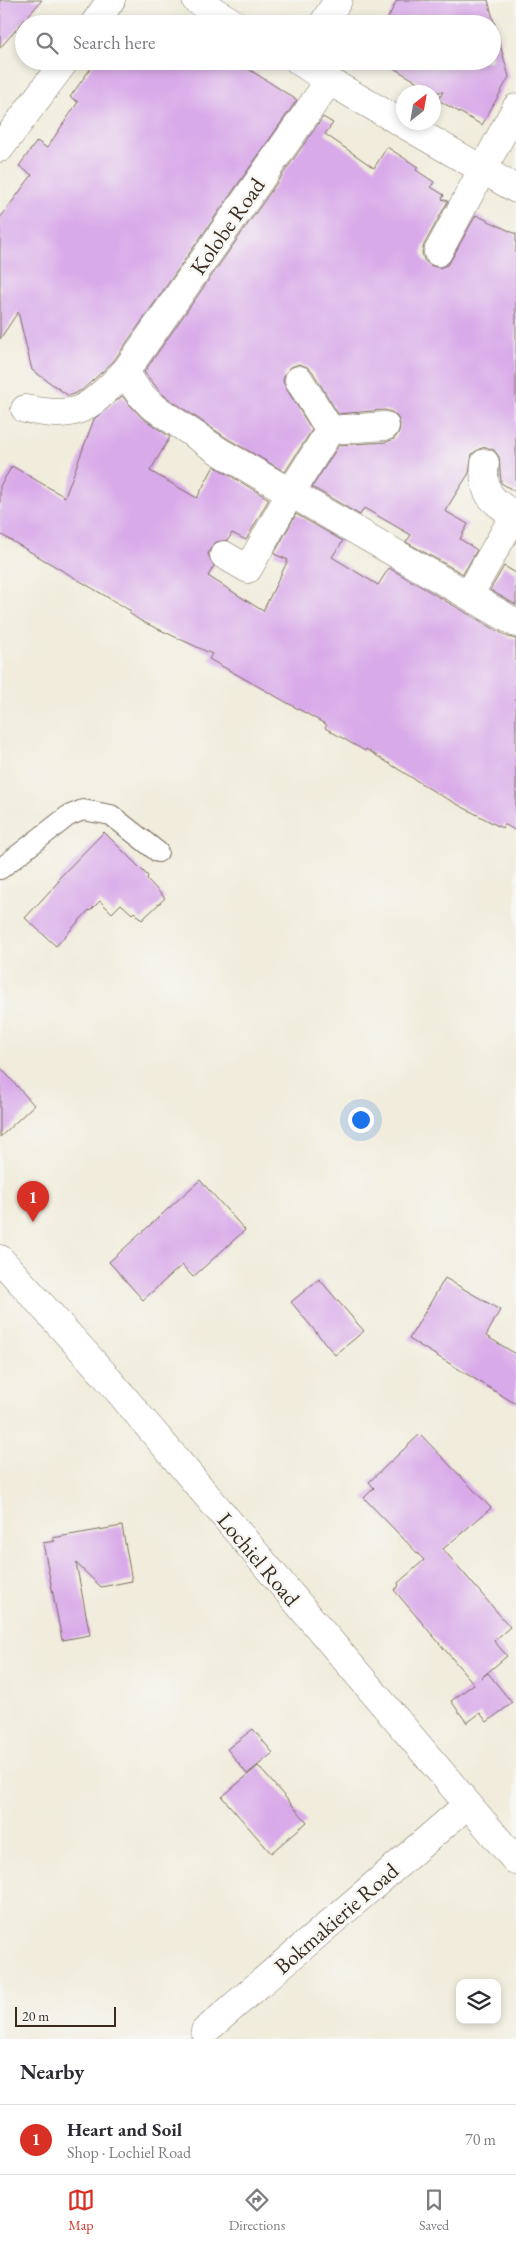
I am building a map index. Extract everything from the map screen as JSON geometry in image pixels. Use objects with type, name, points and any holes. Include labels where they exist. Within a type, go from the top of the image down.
[{"type":"street","points":[[101,15],[112,0]]},
{"type":"street","points":[[196,0],[220,15]]},
{"type":"street","points":[[329,15],[338,0]]},
{"type":"street","points":[[0,148],[58,70]]},
{"type":"street","points":[[312,70],[516,189]]},
{"type":"street","name":"Kolobe Road","points":[[25,409],[51,414],[73,412],[89,406],[126,372],[329,81]]},
{"type":"street","points":[[438,252],[516,108]]},
{"type":"street","points":[[126,372],[139,393],[152,406],[220,452],[516,623]]},
{"type":"street","points":[[299,380],[330,430]]},
{"type":"street","points":[[330,430],[385,426]]},
{"type":"street","points":[[224,555],[257,574],[291,492],[330,430]]},
{"type":"street","points":[[470,595],[515,515],[492,499],[484,482],[485,463]]},
{"type":"street","name":"Lochiel Road","points":[[0,1259],[104,1374],[516,1861]]},
{"type":"street","name":"Bokmakierie Road","points":[[205,2031],[467,1805]]},
{"type":"lane","points":[[0,869],[34,840],[68,816],[83,810],[111,815],[158,852]]},
{"type":"building","points":[[0,0],[42,0],[29,15],[15,15],[15,31],[0,48]]},
{"type":"building","points":[[397,0],[488,0],[492,15],[390,15]]},
{"type":"building","points":[[501,48],[509,77],[482,125],[441,102],[443,92],[441,92],[441,85],[423,85],[397,70],[501,70]]},
{"type":"building","points":[[90,70],[250,70],[297,100],[113,362],[82,390],[69,396],[32,370],[18,312],[0,339],[0,218],[32,175],[19,166],[37,141],[47,148],[78,102],[70,97]]},
{"type":"building","points":[[323,117],[333,123],[325,134],[374,168],[387,147],[418,167],[416,170],[434,182],[431,187],[444,195],[442,199],[448,201],[422,252],[424,260],[430,265],[439,268],[447,265],[476,215],[516,234],[516,492],[501,483],[499,457],[494,450],[486,447],[472,454],[469,473],[445,511],[468,524],[460,539],[477,550],[463,574],[406,542],[411,535],[364,508],[360,515],[312,487],[339,445],[386,442],[394,439],[399,432],[400,424],[398,418],[392,412],[384,410],[338,414],[312,371],[299,364],[291,367],[285,373],[283,381],[312,430],[285,472],[228,439],[162,394],[144,372]]},
{"type":"building","points":[[122,396],[141,417],[170,437],[150,471],[197,498],[214,466],[269,499],[246,540],[232,533],[228,540],[216,542],[208,554],[214,566],[208,576],[263,611],[288,560],[274,554],[296,514],[343,541],[332,557],[378,585],[389,568],[508,637],[516,639],[516,831],[504,824],[502,828],[438,794],[366,749],[365,751],[325,728],[327,725],[209,659],[212,654],[141,621],[129,613],[131,611],[0,534],[0,486],[12,466],[65,497],[94,419]]},
{"type":"building","points":[[504,566],[516,573],[516,605],[490,590]]},
{"type":"building","points":[[104,832],[148,876],[147,879],[165,898],[142,920],[134,912],[132,914],[121,904],[112,913],[100,901],[89,910],[56,946],[25,918],[59,881],[58,879]]},
{"type":"building","points":[[0,1067],[34,1105],[0,1137]]},
{"type":"building","points":[[200,1180],[245,1230],[193,1277],[182,1265],[143,1300],[109,1262]]},
{"type":"building","points":[[445,1278],[500,1310],[486,1336],[516,1354],[516,1404],[409,1339]]},
{"type":"building","points":[[319,1279],[364,1331],[335,1355],[291,1302]]},
{"type":"building","points":[[420,1434],[491,1508],[443,1549],[510,1627],[494,1641],[507,1656],[481,1678],[488,1673],[512,1703],[487,1722],[480,1713],[467,1723],[451,1701],[474,1684],[394,1590],[399,1586],[398,1583],[424,1560],[364,1498],[374,1488],[369,1482]]},
{"type":"building","points":[[122,1526],[132,1581],[101,1587],[76,1563],[90,1635],[62,1640],[43,1543],[55,1541],[52,1538]]},
{"type":"building","points":[[253,1729],[273,1753],[247,1774],[227,1749]]},
{"type":"building","points":[[258,1766],[307,1822],[271,1853],[222,1797]]},
{"type":"place","name":"Heart and Soil","points":[[33,1222]]}]
